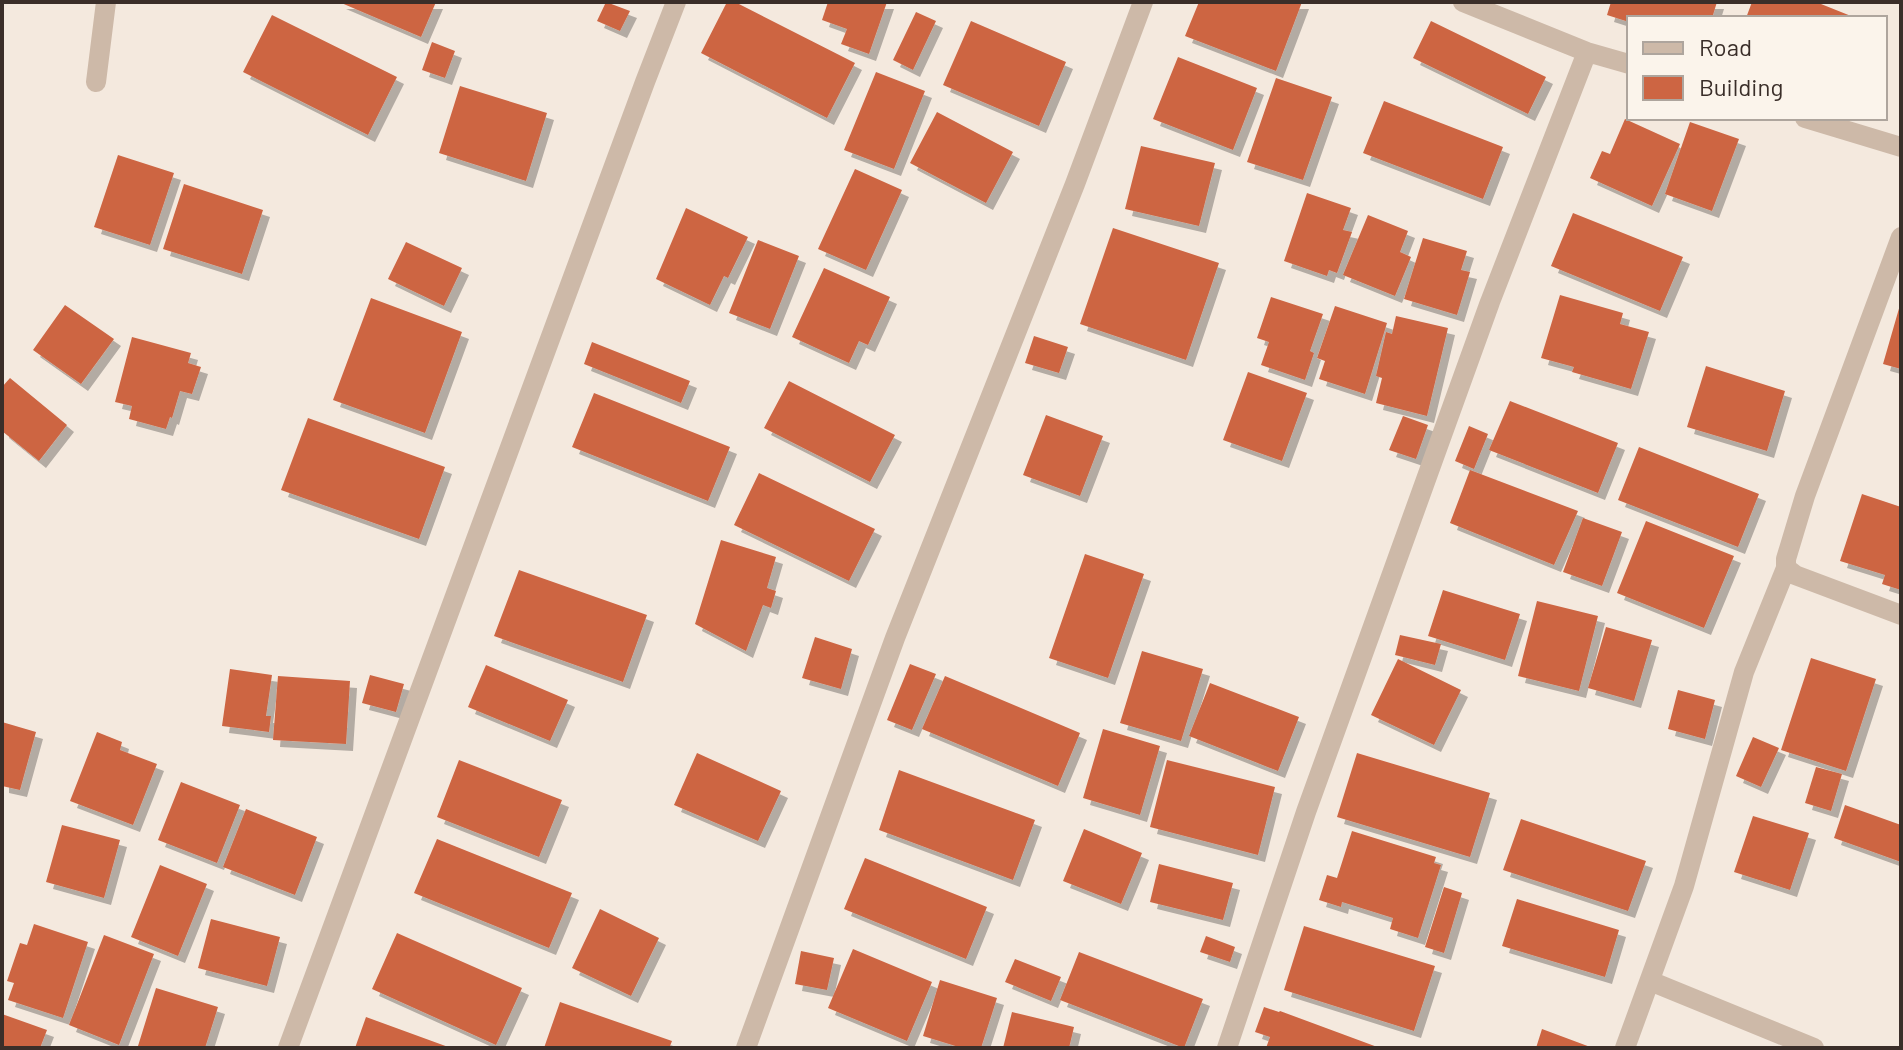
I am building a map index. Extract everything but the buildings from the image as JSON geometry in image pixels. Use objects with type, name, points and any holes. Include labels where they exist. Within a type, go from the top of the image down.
[{"type":"street","points":[[96,82],[106,2]]},
{"type":"street","points":[[288,1048],[676,2]]},
{"type":"street","points":[[746,1048],[895,638],[1075,184],[1143,2]]},
{"type":"street","points":[[1463,2],[1587,52],[1627,63]]},
{"type":"street","points":[[1227,1048],[1306,812],[1463,377],[1587,52]]},
{"type":"street","points":[[1812,120],[1901,147]]},
{"type":"street","points":[[1625,1048],[1684,886],[1744,672],[1786,568],[1805,496],[1901,237]]},
{"type":"street","points":[[1786,568],[1795,575],[1901,615]]},
{"type":"street","points":[[1650,981],[1814,1048]]}]
